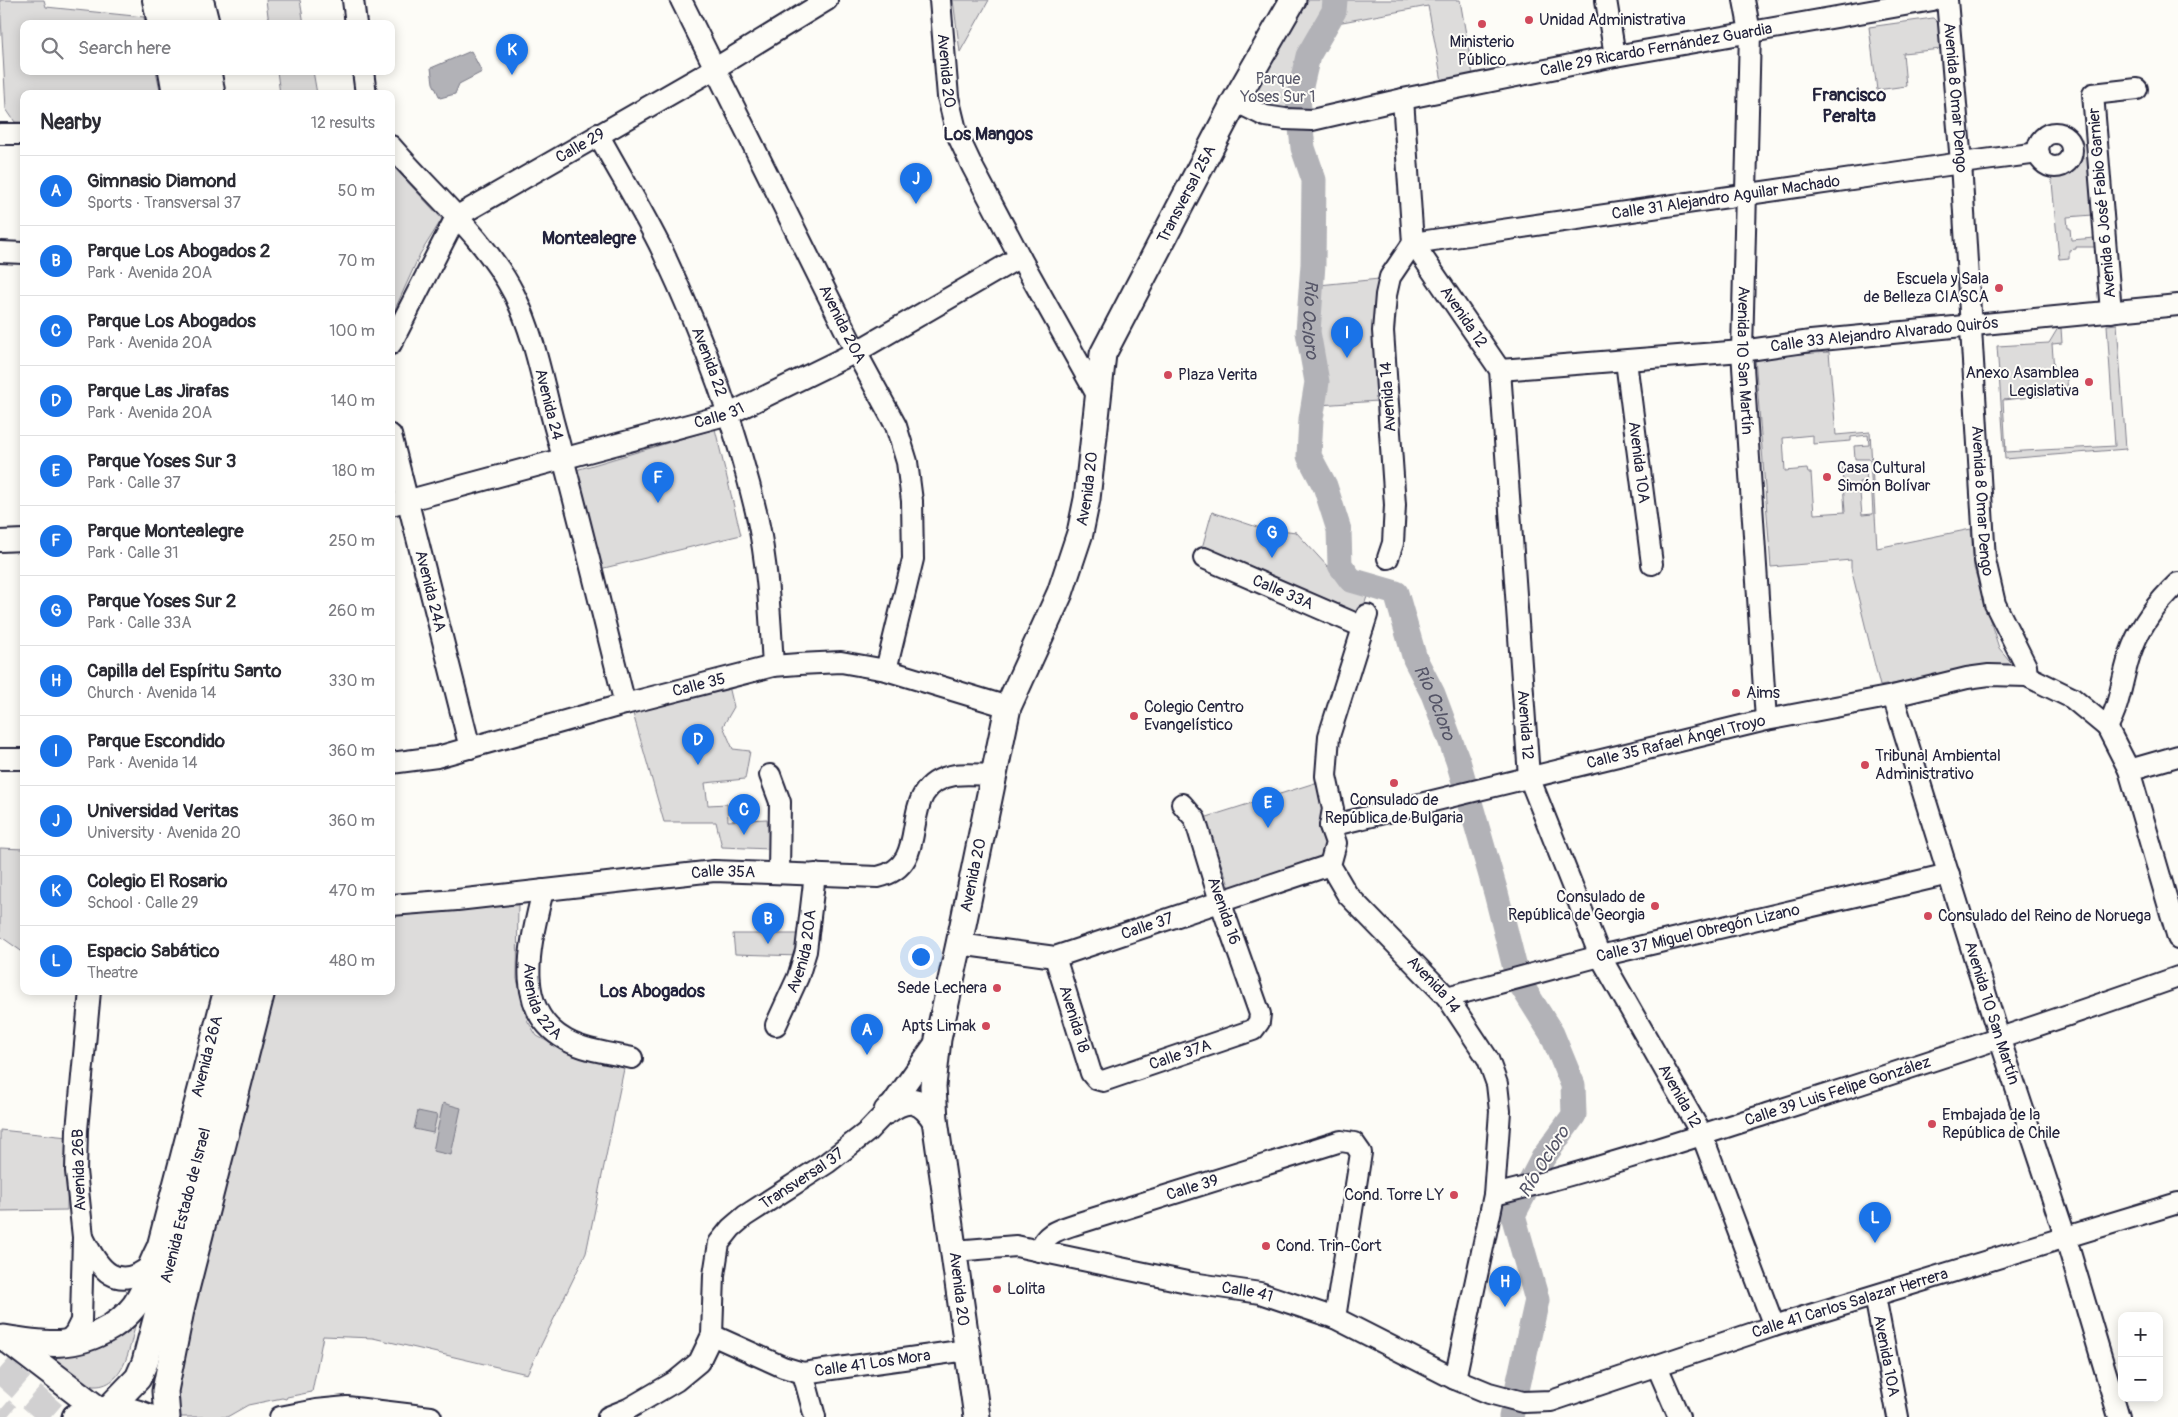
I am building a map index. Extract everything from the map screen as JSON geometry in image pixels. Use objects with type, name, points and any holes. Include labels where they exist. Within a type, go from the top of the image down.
[{"type":"main road","points":[[168,0],[173,20]]},
{"type":"main road","points":[[189,0],[195,20]]},
{"type":"main road","name":"Transversal 25A","points":[[1097,395],[1103,354],[1235,101],[1290,1]]},
{"type":"main road","points":[[185,75],[188,90]]},
{"type":"main road","points":[[209,75],[211,90]]},
{"type":"main road","name":"Avenida 20","points":[[977,1417],[935,1120],[932,1086],[938,1039],[1008,707],[1060,593],[1077,542],[1088,499],[1097,395]]},
{"type":"main road","name":"Avenida Estado de Israel","points":[[94,1412],[138,1378],[145,1362],[240,995]]},
{"type":"main road","name":"Avenida Estado de Israel","points":[[167,1417],[165,1391],[182,1305],[261,995]]},
{"type":"main road","points":[[887,1110],[900,1101],[913,1101],[928,1110],[935,1120]]},
{"type":"main road","points":[[2,1336],[35,1343],[65,1344],[88,1339],[118,1322],[132,1310],[141,1296],[152,1264],[194,1178]]},
{"type":"main road","points":[[2,1336],[94,1412],[124,1409],[148,1417]]},
{"type":"street","points":[[153,0],[157,20]]},
{"type":"street","points":[[203,0],[208,20]]},
{"type":"street","points":[[353,0],[356,20]]},
{"type":"street","name":"Avenida 20A","points":[[681,0],[856,352],[896,426],[907,462],[912,501],[912,559],[886,670]]},
{"type":"street","name":"Calle 29","points":[[456,217],[714,69],[827,0]]},
{"type":"street","name":"Avenida 20","points":[[940,0],[948,97],[953,121],[972,166],[1097,395]]},
{"type":"street","points":[[1606,0],[1615,56]]},
{"type":"street","name":"Avenida 10 San Martín","points":[[1744,0],[1750,32],[1742,350],[1766,720]]},
{"type":"street","name":"Calle 29 Ricardo Fernández Guardia","points":[[1235,101],[1265,116],[1285,120],[1312,120],[1403,99],[1615,56],[1934,0]]},
{"type":"street","name":"Avenida 8 Omar Dengo","points":[[1947,0],[1961,162],[1985,560],[1996,604],[2026,666],[2026,676]]},
{"type":"street","points":[[170,75],[173,90]]},
{"type":"street","points":[[220,75],[222,90]]},
{"type":"street","points":[[364,75],[365,90]]},
{"type":"street","name":"Avenida 6 José Fabio Garnier","points":[[2111,312],[2093,94],[2137,89]]},
{"type":"street","points":[[1403,99],[1413,243]]},
{"type":"street","points":[[0,134],[20,134]]},
{"type":"street","name":"Avenida 22","points":[[598,134],[661,250],[704,349],[729,414],[757,517],[768,586],[773,666]]},
{"type":"street","name":"Avenida 24","points":[[395,150],[456,217],[497,266],[514,295],[528,328],[564,459],[625,704]]},
{"type":"street","name":"Calle 31 Alejandro Aguilar Machado","points":[[1413,243],[1961,162],[2039,153]]},
{"type":"street","points":[[395,336],[456,217]]},
{"type":"street","name":"Avenida 12","points":[[1413,243],[1500,370],[1529,777],[1600,956],[1702,1135],[1774,1326]]},
{"type":"street","name":"Avenida 14","points":[[1388,558],[1393,543],[1396,505],[1383,331],[1386,294],[1390,277],[1413,243]]},
{"type":"street","points":[[0,252],[20,253]]},
{"type":"street","name":"Calle 31","points":[[399,503],[729,414],[856,352],[1020,257]]},
{"type":"street","name":"Calle 33 Alejandro Alvarado Quirós","points":[[1500,370],[1742,350],[1811,341],[2178,305]]},
{"type":"street","points":[[1072,352],[1087,356],[1103,354]]},
{"type":"street","name":"Avenida 10A","points":[[1626,361],[1652,564]]},
{"type":"street","name":"Avenida 24A","points":[[395,469],[399,503],[470,748]]},
{"type":"street","points":[[0,541],[20,540]]},
{"type":"street","name":"Calle 33A","points":[[1204,558],[1365,621],[1329,736],[1326,776],[1333,809],[1330,826]]},
{"type":"street","points":[[2107,727],[2115,713],[2133,646],[2151,613],[2163,597],[2178,583]]},
{"type":"street","name":"Calle 35","points":[[395,762],[437,757],[625,704],[773,666],[834,662],[886,670],[1008,707]]},
{"type":"street","name":"Calle 35 Rafael Ángel Troyo","points":[[1330,826],[1766,720],[1894,696],[1967,678],[1989,675],[2026,676]]},
{"type":"street","points":[[2026,676],[2072,698],[2107,727],[2128,770],[2178,938]]},
{"type":"street","name":"Avenida 10 San Martín","points":[[1894,696],[2000,1040],[2066,1239],[2119,1417]]},
{"type":"street","points":[[2128,770],[2178,756]]},
{"type":"street","points":[[0,759],[20,759]]},
{"type":"street","points":[[770,775],[780,802],[779,872]]},
{"type":"street","name":"Calle 35A","points":[[395,905],[457,900],[714,871],[779,872],[864,878],[878,877],[895,871],[907,859],[918,806],[928,788],[937,781],[955,775],[993,775]]},
{"type":"street","name":"Avenida 16","points":[[1182,804],[1195,819],[1220,901],[1260,1014],[1259,1022]]},
{"type":"street","points":[[1330,826],[1336,844],[1330,865]]},
{"type":"street","name":"Avenida 14","points":[[1330,865],[1346,894],[1447,997],[1488,1059],[1497,1084],[1500,1111],[1503,1193],[1455,1379]]},
{"type":"street","name":"Calle 37","points":[[959,944],[1055,957],[1330,865]]},
{"type":"street","name":"Avenida 20A","points":[[776,1025],[798,978],[806,951],[815,874]]},
{"type":"street","name":"Calle 37 Miguel Obregón Lizano","points":[[1447,997],[1600,956],[1949,874]]},
{"type":"street","name":"Avenida 22A","points":[[543,890],[530,954],[529,983],[536,1007],[544,1021],[565,1040],[586,1049],[632,1058]]},
{"type":"street","name":"Avenida 18","points":[[1055,957],[1091,1073],[1096,1079]]},
{"type":"street","name":"Calle 39 Luis Felipe González","points":[[1503,1193],[1538,1185],[1702,1135],[2000,1040],[2178,977]]},
{"type":"street","name":"Avenida 26B","points":[[65,1344],[75,1334],[81,1320],[83,1237],[76,1171],[77,1130],[90,995]]},
{"type":"street","name":"Avenida 26A","points":[[152,1264],[223,995]]},
{"type":"street","name":"Calle 37A","points":[[1096,1079],[1103,1081],[1253,1030],[1259,1022]]},
{"type":"street","name":"Transversal 37","points":[[712,1335],[714,1275],[719,1243],[731,1228],[745,1216],[827,1163],[867,1132],[887,1110],[938,1039]]},
{"type":"street","name":"Calle 39","points":[[1039,1251],[1043,1240],[1050,1234],[1076,1224],[1341,1141],[1354,1143],[1361,1153],[1335,1318]]},
{"type":"street","name":"Calle 41 Carlos Salazar Herrera","points":[[1532,1407],[1774,1326],[2178,1204]]},
{"type":"street","points":[[83,1237],[93,1258],[112,1277],[126,1278],[136,1275],[152,1264]]},
{"type":"street","name":"Calle 41","points":[[954,1251],[1016,1246],[1192,1283],[1260,1293],[1335,1318],[1455,1379],[1489,1393],[1532,1407]]},
{"type":"street","name":"Avenida 10A","points":[[1875,1296],[1898,1417]]},
{"type":"street","points":[[608,1417],[631,1413],[699,1362],[712,1335]]},
{"type":"street","name":"Calle 41 Los Mora","points":[[712,1335],[784,1367],[803,1373],[967,1350]]},
{"type":"street","points":[[1657,1366],[1679,1417]]},
{"type":"street","points":[[803,1373],[815,1417]]},
{"type":"street","points":[[280,1417],[316,1410],[347,1407],[431,1417]]},
{"type":"green space","points":[[0,0],[44,0],[46,7],[144,17],[144,20],[20,20],[20,75],[157,75],[160,90],[20,90],[20,122],[15,122],[6,109]]},
{"type":"green space","points":[[266,0],[300,0],[303,20],[268,20]]},
{"type":"green space","points":[[953,0],[989,0],[960,52]]},
{"type":"green space","name":"Parque Yoses Sur 1","points":[[1306,0],[1329,0],[1330,7],[1302,53],[1294,111],[1269,108],[1251,96]]},
{"type":"green space","points":[[1341,0],[1460,0],[1473,75],[1442,81],[1428,6],[1337,23]]},
{"type":"green space","points":[[1933,18],[1938,23],[1941,49],[1903,53],[1906,86],[1877,90],[1869,27]]},
{"type":"green space","points":[[278,75],[314,75],[316,90],[279,90]]},
{"type":"green space","points":[[2088,155],[2093,215],[2067,217],[2071,240],[2094,238],[2095,247],[2076,247],[2076,249],[2069,250],[2069,258],[2059,259],[2051,171],[2069,168]]},
{"type":"green space","points":[[395,168],[442,219],[420,254],[395,309]]},
{"type":"green space","points":[[1379,279],[1373,320],[1378,401],[1319,405],[1324,382],[1315,333],[1319,285]]},
{"type":"green space","points":[[2117,324],[2126,449],[2005,459],[1997,346],[2049,343],[2058,328],[2061,328],[2062,343],[2052,344],[2054,370],[2066,369],[2068,393],[2003,400],[2006,452],[2115,446],[2107,325]]},
{"type":"green space","points":[[1829,352],[1836,435],[1870,432],[1877,548],[1971,529],[1974,568],[1986,608],[1999,648],[2015,667],[1985,669],[1880,686],[1851,568],[1851,560],[1771,567],[1755,357]],"holes":[[[1813,435],[1813,444],[1851,441],[1851,437],[1868,435],[1869,445],[1854,446],[1855,459],[1870,459],[1873,514],[1862,515],[1859,482],[1867,481],[1865,463],[1856,464],[1856,467],[1842,468],[1845,512],[1814,514],[1811,473],[1808,473],[1807,469],[1785,471],[1783,438]]]},
{"type":"green space","points":[[715,429],[741,535],[600,569],[576,470]]},
{"type":"green space","points":[[1212,512],[1257,527],[1296,532],[1328,567],[1350,586],[1369,591],[1361,614],[1202,548]]},
{"type":"green space","points":[[729,686],[734,707],[723,726],[733,749],[750,751],[745,779],[705,783],[708,805],[727,804],[728,821],[767,819],[770,849],[722,847],[716,822],[664,822],[632,710]]},
{"type":"green space","points":[[1318,782],[1332,838],[1317,868],[1237,891],[1230,888],[1204,818]]},
{"type":"green space","points":[[0,848],[20,849],[20,950],[0,936]]},
{"type":"green space","points":[[518,903],[517,979],[527,1020],[537,1036],[569,1053],[625,1064],[586,1253],[527,1374],[373,1338],[323,1336],[312,1392],[287,1397],[286,1399],[282,1398],[248,1405],[227,1417],[180,1417],[173,1399],[221,1185],[273,995],[395,995],[395,916]]},
{"type":"green space","points":[[733,934],[802,934],[800,956],[735,954]]},
{"type":"green space","points":[[0,1130],[68,1137],[67,1210],[0,1211]]},
{"type":"green space","points":[[137,1317],[132,1341],[123,1366],[117,1376],[108,1383],[97,1386],[83,1384],[47,1357],[74,1354],[95,1346]]},
{"type":"shaded area","points":[[471,51],[482,72],[459,84],[455,94],[440,98],[433,83],[431,68]]},
{"type":"shaded area","points":[[443,1103],[461,1108],[451,1155],[433,1151]]},
{"type":"shaded area","points":[[418,1111],[437,1115],[433,1133],[414,1129]]},
{"type":"waterway","name":"Río Ocloro","points":[[1335,0],[1334,11],[1308,56],[1298,99],[1303,148],[1314,180],[1313,264],[1308,332],[1317,382],[1311,419],[1309,456],[1325,486],[1339,530],[1340,565],[1351,580],[1396,593],[1415,659],[1433,694],[1458,761],[1496,893],[1518,980],[1552,1034],[1573,1085],[1574,1115],[1543,1158],[1513,1215],[1537,1300],[1511,1417]]},
{"type":"tunnel","points":[[0,1369],[55,1417]]},
{"type":"tunnel","points":[[0,1411],[7,1417]]},
{"type":"place","name":"Unidad Administrativa","points":[[1529,20]]},
{"type":"place","name":"Ministerio Público","points":[[1482,24]]},
{"type":"place","name":"Colegio El Rosario","points":[[512,75]]},
{"type":"place","name":"Universidad Veritas","points":[[916,204]]},
{"type":"place","name":"Escuela y Sala de Belleza CIASCA","points":[[1999,288]]},
{"type":"place","name":"Parque Escondido","points":[[1347,358]]},
{"type":"place","name":"Plaza Verita","points":[[1168,375]]},
{"type":"place","name":"Anexo Asamblea Legislativa","points":[[2089,382]]},
{"type":"place","name":"Casa Cultural Simón Bolívar","points":[[1827,477]]},
{"type":"place","name":"Parque Montealegre","points":[[658,503]]},
{"type":"place","name":"Parque Yoses Sur 2","points":[[1272,558]]},
{"type":"place","name":"Aims","points":[[1736,693]]},
{"type":"place","name":"Colegio Centro Evangelístico","points":[[1134,716]]},
{"type":"place","name":"Parque Las Jirafas","points":[[698,765]]},
{"type":"place","name":"Tribunal Ambiental Administrativo","points":[[1865,765]]},
{"type":"place","name":"Consulado de República de Bulgaria","points":[[1394,783]]},
{"type":"place","name":"Parque Yoses Sur 3","points":[[1268,828]]},
{"type":"place","name":"Parque Los Abogados","points":[[744,835]]},
{"type":"place","name":"Consulado de República de Georgia","points":[[1655,906]]},
{"type":"place","name":"Consulado del Reino de Noruega","points":[[1928,916]]},
{"type":"place","name":"Parque Los Abogados 2","points":[[768,944]]},
{"type":"place","name":"Sede Lechera","points":[[997,988]]},
{"type":"place","name":"Apts Limak","points":[[986,1026]]},
{"type":"place","name":"Gimnasio Diamond","points":[[867,1055]]},
{"type":"place","name":"Embajada de la República de Chile","points":[[1932,1124]]},
{"type":"place","name":"Cond. Torre LY","points":[[1454,1195]]},
{"type":"place","name":"Espacio Sabático","points":[[1875,1243]]},
{"type":"place","name":"Cond. Trin-Cort","points":[[1266,1246]]},
{"type":"place","name":"Lolita","points":[[997,1289]]},
{"type":"place","name":"Capilla del Espíritu Santo","points":[[1505,1307]]},
{"type":"district","name":"Francisco Peralta","points":[[1849,105]]},
{"type":"district","name":"Los Mangos","points":[[988,134]]},
{"type":"district","name":"Montealegre","points":[[589,238]]},
{"type":"district","name":"Los Abogados","points":[[652,991]]}]
